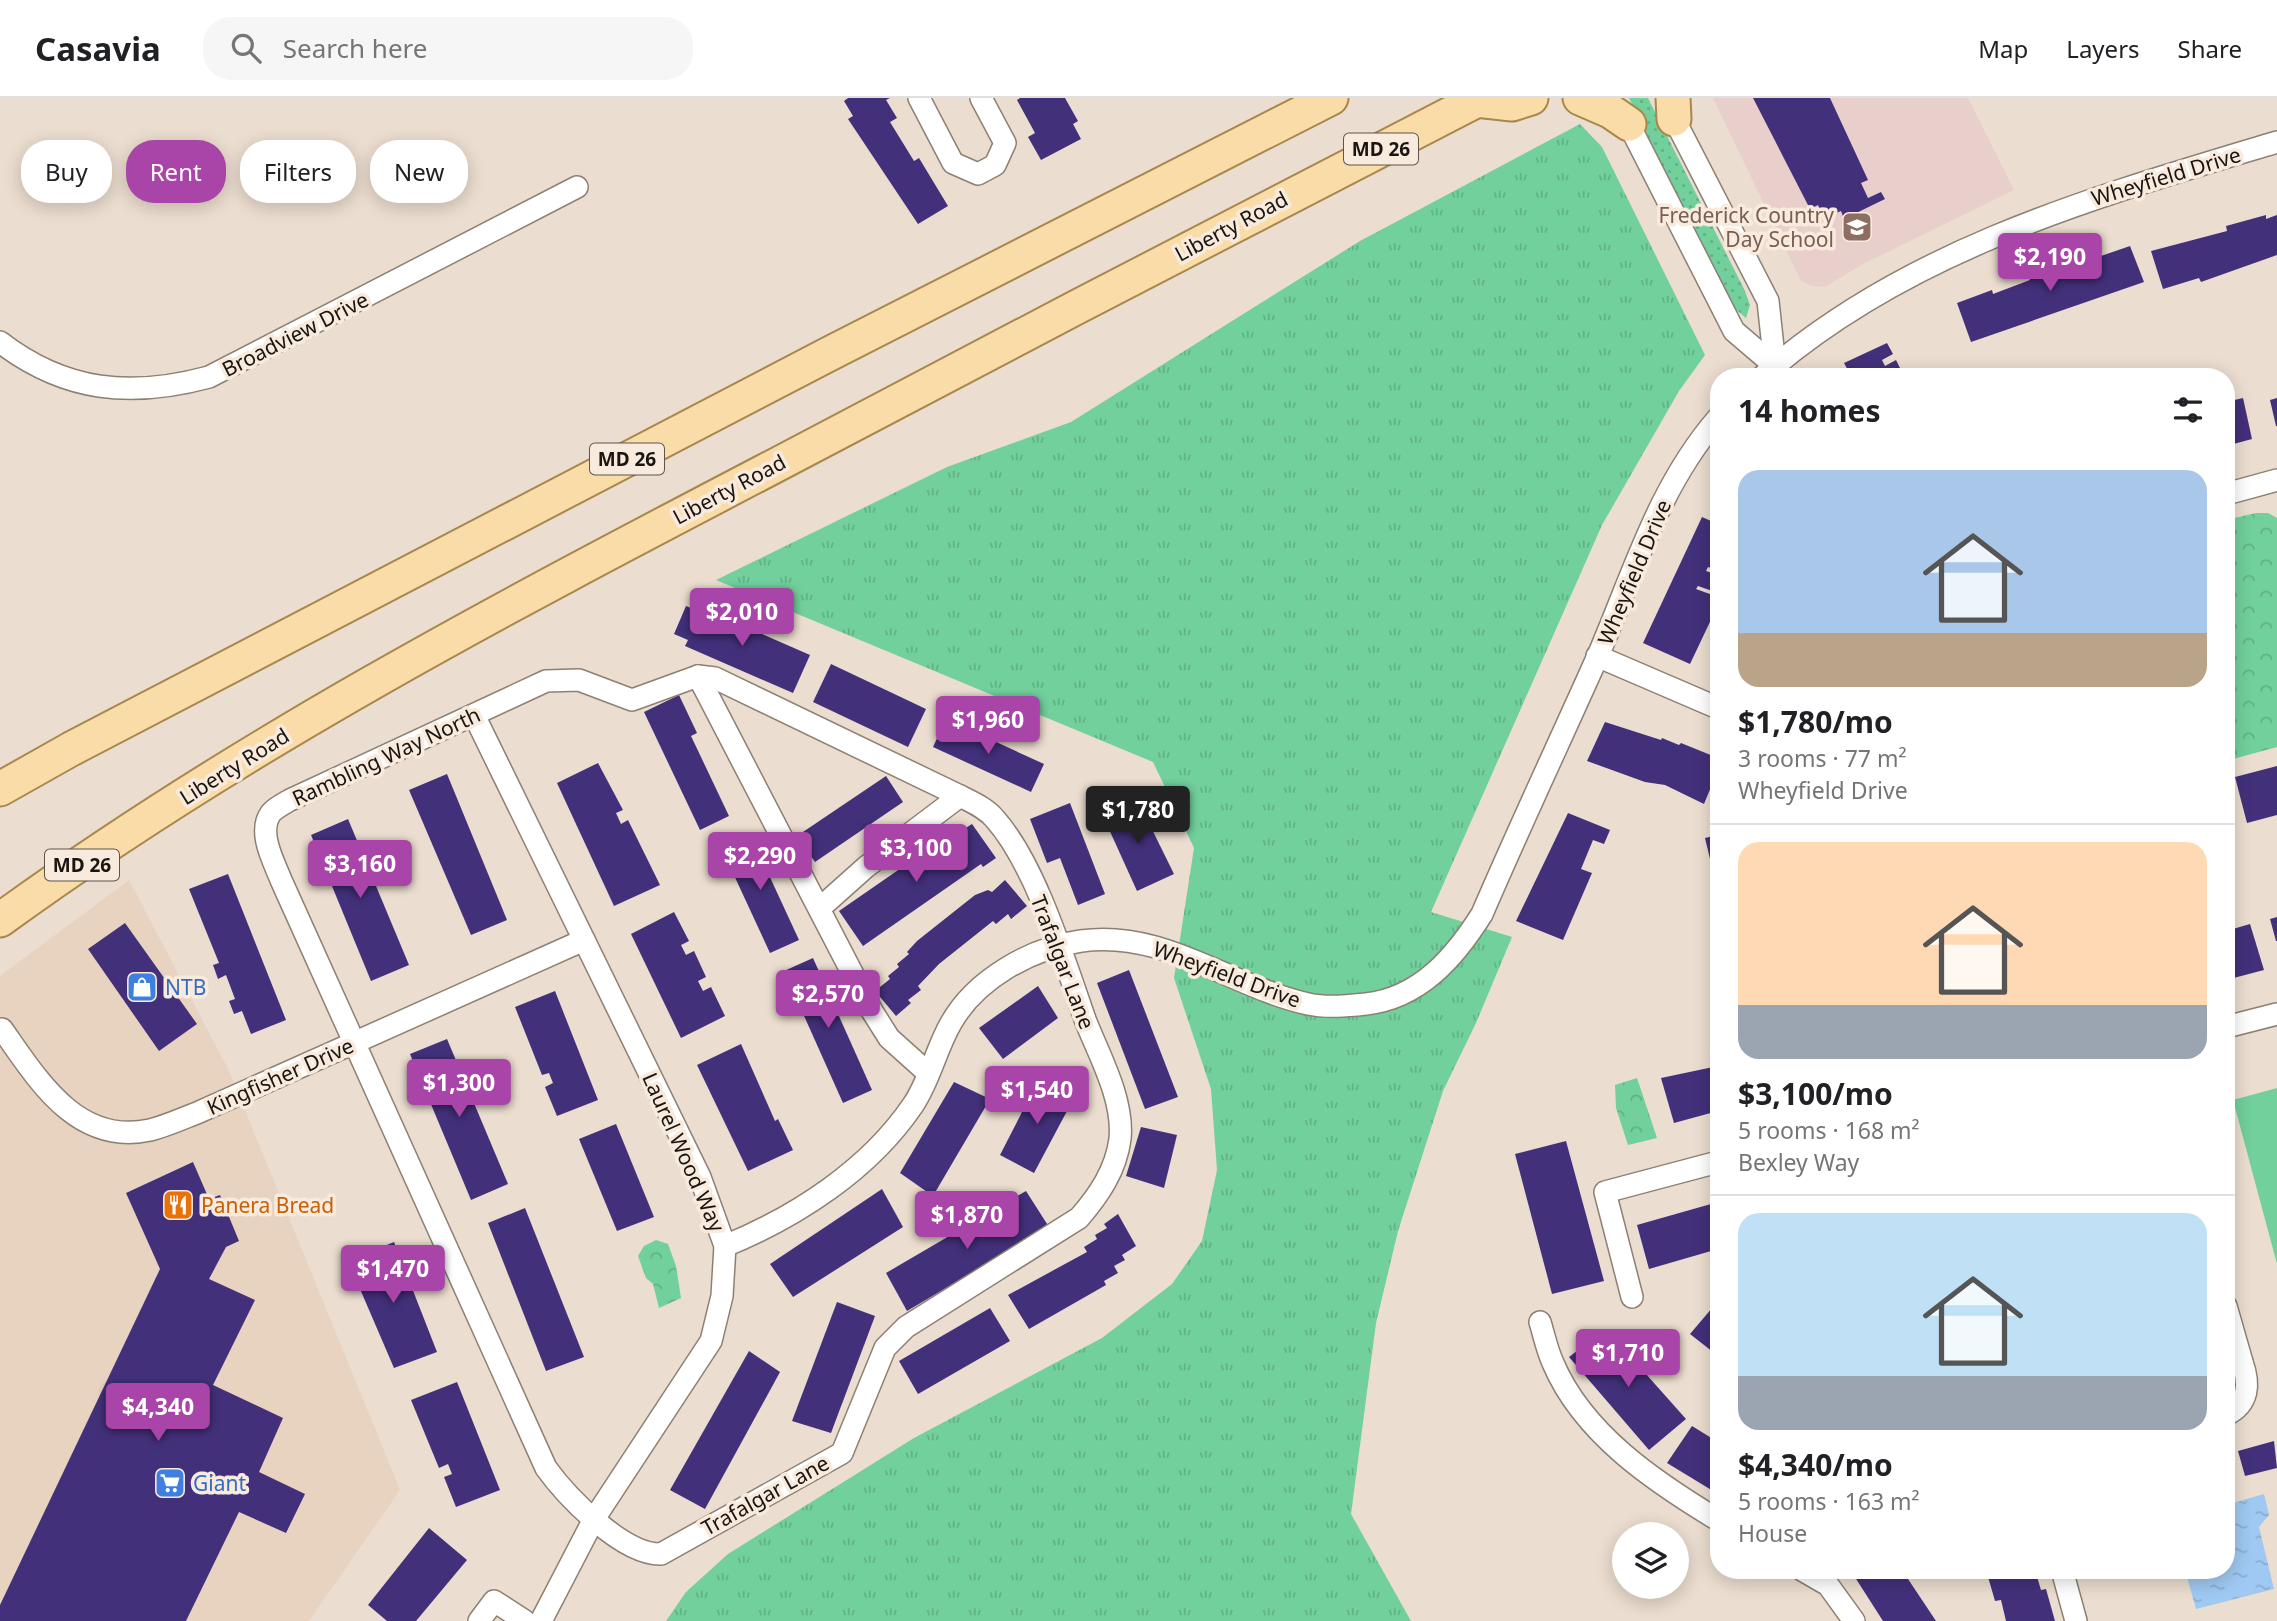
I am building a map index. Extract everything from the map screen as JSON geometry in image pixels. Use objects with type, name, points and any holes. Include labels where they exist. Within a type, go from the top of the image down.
[{"type":"main road","name":"MD 26","points":[[0,789],[71,749],[829,354],[1331,98]]},
{"type":"main road","points":[[1478,99],[1512,104],[1531,98]]},
{"type":"main road","points":[[1580,98],[1610,111],[1622,111]]},
{"type":"main road","name":"Liberty Road","points":[[0,920],[240,761],[402,664],[568,573],[1478,99]]},
{"type":"street","points":[[919,98],[953,163],[978,174],[995,165],[1004,143],[981,98]]},
{"type":"street","points":[[1670,105],[1768,301],[1773,368]]},
{"type":"street","points":[[1622,111],[1734,331],[1768,368]]},
{"type":"street","name":"Wheyfield Drive","points":[[1778,368],[1812,337],[1851,312],[2026,222],[2277,142]]},
{"type":"street","name":"Broadview Drive","points":[[0,342],[23,360],[74,382],[97,387],[176,386],[209,377],[258,354],[577,187]]},
{"type":"street","name":"Wheyfield Drive","points":[[725,1246],[781,1221],[834,1187],[894,1129],[914,1104],[951,1022],[969,998],[996,975],[1023,958],[1081,940],[1140,942],[1308,1004],[1342,1007],[1384,1002],[1407,993],[1440,968],[1461,948],[1482,914],[1656,516],[1696,443],[1710,427]]},
{"type":"street","points":[[2235,492],[2277,480]]},
{"type":"street","points":[[1597,656],[1710,705]]},
{"type":"street","points":[[698,676],[889,1038],[928,1073]]},
{"type":"street","name":"Trafalgar Lane","points":[[354,1044],[541,1458],[560,1488],[594,1519],[640,1551],[660,1554],[842,1453],[885,1348],[906,1327],[1079,1218],[1098,1196],[1113,1167],[1120,1137],[1114,1094],[1046,911],[1019,857],[995,819],[960,796],[715,678],[698,676]]},
{"type":"street","name":"Rambling Way North","points":[[354,1044],[271,856],[267,827],[271,813],[290,800],[546,681],[561,678],[579,680],[632,700],[698,676]]},
{"type":"street","name":"Laurel Wood Way","points":[[474,715],[700,1177],[725,1246],[722,1296],[711,1341],[594,1519],[541,1621]]},
{"type":"street","points":[[820,908],[866,867],[960,796]]},
{"type":"street","name":"Kingfisher Drive","points":[[2,1030],[44,1088],[62,1107],[81,1120],[106,1128],[134,1132],[150,1130],[197,1113],[584,940]]},
{"type":"street","points":[[2235,1025],[2277,1014]]},
{"type":"street","points":[[1632,1297],[1605,1192],[1710,1165]]},
{"type":"street","points":[[1540,1322],[1552,1363],[1589,1421],[1634,1463],[1710,1515]]},
{"type":"street","points":[[2235,1360],[2248,1387],[2242,1403],[2235,1408]]},
{"type":"street","points":[[1818,1579],[1828,1585],[1854,1621]]},
{"type":"street","points":[[2064,1579],[2076,1621]]},
{"type":"street","points":[[479,1621],[494,1601],[525,1621]]},
{"type":"shaded area","name":"Frederick Country Day School","points":[[1713,98],[1968,98],[2014,190],[1863,264],[1825,287],[1812,286],[1801,281]]},
{"type":"shaded area","points":[[129,880],[229,1071],[400,1490],[309,1621],[0,1621],[0,976]]},
{"type":"green space","points":[[1629,98],[1648,98],[1745,291],[1750,305],[1746,318],[1733,307],[1727,296]]},
{"type":"green space","points":[[1580,124],[1602,147],[1705,355],[1679,391],[1602,525],[1431,912],[1512,937],[1476,1023],[1443,1091],[1398,1231],[1376,1323],[1351,1514],[1411,1621],[666,1621],[686,1592],[728,1554],[914,1438],[1102,1338],[1172,1284],[1202,1241],[1217,1170],[1211,1089],[1174,978],[1194,848],[1153,762],[716,580],[947,467],[1071,422],[1360,241]]},
{"type":"green space","points":[[2268,513],[2277,518],[2277,747],[2235,759],[2235,518]]},
{"type":"green space","points":[[1637,1078],[1657,1138],[1628,1145],[1616,1108],[1615,1085]]},
{"type":"green space","points":[[2277,1088],[2277,1264],[2235,1107],[2235,1099]]},
{"type":"green space","points":[[656,1240],[668,1244],[676,1266],[681,1298],[659,1308],[653,1284],[646,1278],[638,1256],[644,1246]]},
{"type":"water","points":[[2264,1494],[2269,1515],[2259,1527],[2274,1589],[2196,1609],[2188,1579],[2235,1579],[2235,1502]]},
{"type":"building","points":[[848,98],[890,98],[886,100],[897,118],[890,122],[914,161],[919,158],[948,206],[918,224],[848,119],[853,116],[844,101]]},
{"type":"building","points":[[1065,98],[1078,121],[1073,124],[1081,139],[1041,160],[1028,137],[1035,133],[1017,100]]},
{"type":"building","points":[[1753,98],[1830,98],[1868,180],[1861,183],[1868,198],[1881,192],[1885,199],[1844,219],[1841,211],[1824,218],[1818,205],[1810,209]]},
{"type":"building","points":[[2266,215],[2266,219],[2277,215],[2277,255],[2201,282],[2199,278],[2163,289],[2151,251],[2227,231],[2226,226]]},
{"type":"building","points":[[2130,246],[2144,282],[1971,342],[1957,303],[1992,290],[1993,294],[2067,263],[2069,267]]},
{"type":"building","points":[[1887,343],[1893,354],[1882,360],[1885,366],[1896,360],[1900,368],[1847,368],[1844,363]]},
{"type":"building","points":[[2243,398],[2252,439],[2235,444],[2235,400]]},
{"type":"building","points":[[2277,398],[2277,426],[2276,426],[2270,400]]},
{"type":"building","points":[[1702,517],[1710,520],[1710,568],[1706,571],[1710,572],[1710,590],[1698,586],[1696,589],[1710,594],[1710,622],[1690,664],[1643,643]]},
{"type":"building","points":[[686,606],[701,612],[703,608],[810,655],[793,693],[685,646],[688,640],[674,634]]},
{"type":"building","points":[[831,664],[926,709],[908,747],[813,702]]},
{"type":"building","points":[[679,695],[697,733],[691,736],[729,816],[700,830],[644,712]]},
{"type":"building","points":[[946,719],[1044,764],[1031,792],[933,747]]},
{"type":"building","points":[[1605,722],[1679,745],[1681,743],[1710,755],[1710,789],[1704,804],[1665,785],[1645,782],[1587,761]]},
{"type":"building","points":[[598,763],[623,810],[616,813],[621,824],[628,820],[660,885],[614,906],[557,783]]},
{"type":"building","points":[[2277,766],[2277,815],[2247,823],[2235,777]]},
{"type":"building","points":[[447,774],[507,920],[471,935],[409,790]]},
{"type":"building","points":[[886,776],[903,802],[815,862],[797,836]]},
{"type":"building","points":[[1138,801],[1174,874],[1137,891],[1103,816]]},
{"type":"building","points":[[1070,803],[1105,894],[1078,905],[1060,858],[1047,863],[1030,819]]},
{"type":"building","points":[[1568,813],[1610,830],[1604,844],[1593,840],[1581,869],[1592,873],[1563,940],[1516,921]]},
{"type":"building","points":[[348,819],[409,965],[371,981],[311,835]]},
{"type":"building","points":[[972,824],[996,858],[983,867],[981,864],[863,946],[839,911],[956,830],[958,833]]},
{"type":"building","points":[[749,832],[799,940],[770,953],[720,845]]},
{"type":"building","points":[[1710,837],[1710,859],[1705,838]]},
{"type":"building","points":[[228,874],[286,1020],[251,1034],[242,1011],[234,1014],[229,1001],[235,999],[226,975],[218,979],[213,965],[219,963],[189,889]]},
{"type":"building","points":[[1005,880],[1027,906],[1011,919],[1008,914],[996,924],[993,921],[939,964],[918,986],[921,990],[908,1000],[911,1003],[896,1016],[875,991],[890,979],[888,976],[899,967],[897,964],[909,954],[907,952],[917,941],[975,895],[988,890],[992,892]]},
{"type":"building","points":[[674,912],[689,941],[681,945],[686,955],[694,951],[706,977],[698,981],[703,991],[711,987],[725,1016],[681,1038],[631,934]]},
{"type":"building","points":[[2277,917],[2277,941],[2276,941],[2270,919]]},
{"type":"building","name":"NTB","points":[[125,923],[197,1024],[159,1051],[88,949]]},
{"type":"building","points":[[2250,924],[2264,970],[2235,978],[2235,928]]},
{"type":"building","points":[[813,958],[872,1090],[843,1103],[784,971]]},
{"type":"building","points":[[1129,970],[1178,1097],[1145,1109],[1097,983]]},
{"type":"building","points":[[1038,986],[1058,1018],[1003,1059],[979,1028]]},
{"type":"building","points":[[555,991],[598,1100],[557,1116],[545,1087],[553,1083],[549,1073],[542,1075],[515,1007]]},
{"type":"building","points":[[447,1039],[508,1184],[471,1200],[410,1054]]},
{"type":"building","points":[[741,1044],[775,1121],[778,1119],[793,1150],[748,1171],[697,1065]]},
{"type":"building","points":[[1710,1068],[1710,1113],[1674,1123],[1661,1078]]},
{"type":"building","points":[[1039,1079],[1075,1096],[1034,1173],[1000,1155]]},
{"type":"building","points":[[954,1082],[990,1099],[933,1196],[900,1173]]},
{"type":"building","points":[[616,1124],[654,1217],[617,1231],[579,1139]]},
{"type":"building","points":[[1141,1127],[1177,1135],[1164,1188],[1126,1176]]},
{"type":"building","points":[[1566,1141],[1604,1281],[1552,1294],[1515,1154]]},
{"type":"building","name":"Giant","points":[[193,1162],[209,1199],[220,1195],[239,1241],[226,1247],[209,1279],[255,1300],[213,1385],[283,1418],[259,1472],[305,1494],[286,1533],[239,1512],[186,1621],[0,1621],[0,1605],[160,1269],[126,1193]]},
{"type":"building","points":[[882,1189],[903,1227],[793,1297],[770,1264]]},
{"type":"building","points":[[1026,1191],[1049,1227],[907,1311],[886,1273]]},
{"type":"building","points":[[1710,1204],[1710,1251],[1649,1269],[1637,1225]]},
{"type":"building","points":[[525,1208],[584,1357],[546,1371],[488,1223]]},
{"type":"building","points":[[1118,1214],[1136,1246],[1122,1255],[1125,1260],[1114,1266],[1118,1273],[1104,1281],[1106,1285],[1029,1329],[1008,1295],[1087,1252],[1084,1247],[1097,1239],[1095,1235],[1107,1228],[1104,1224]]},
{"type":"building","points":[[394,1242],[437,1352],[394,1368],[348,1261]]},
{"type":"building","points":[[837,1302],[875,1316],[831,1433],[792,1421]]},
{"type":"building","points":[[990,1308],[1010,1341],[918,1394],[899,1361]]},
{"type":"building","points":[[1710,1310],[1710,1350],[1690,1334]]},
{"type":"building","points":[[1606,1329],[1686,1419],[1649,1450],[1569,1357]]},
{"type":"building","points":[[749,1351],[780,1372],[705,1509],[670,1490]]},
{"type":"building","points":[[457,1382],[500,1490],[456,1507],[444,1477],[452,1474],[448,1464],[439,1468],[411,1400]]},
{"type":"building","points":[[1692,1426],[1710,1437],[1710,1489],[1667,1463]]},
{"type":"building","points":[[2274,1441],[2277,1468],[2245,1476],[2238,1451]]},
{"type":"building","points":[[429,1528],[467,1560],[416,1621],[387,1621],[368,1605]]},
{"type":"building","points":[[1856,1579],[1908,1579],[1936,1621],[1883,1621]]},
{"type":"building","points":[[1989,1579],[2038,1579],[2041,1590],[2046,1589],[2055,1621],[2006,1621],[2001,1600],[1995,1601]]},
{"type":"place","name":"Frederick Country Day School","points":[[1857,227]]},
{"type":"place","name":"NTB","points":[[142,987]]},
{"type":"place","name":"Panera Bread","points":[[178,1205]]},
{"type":"place","name":"Giant","points":[[170,1483]]}]
